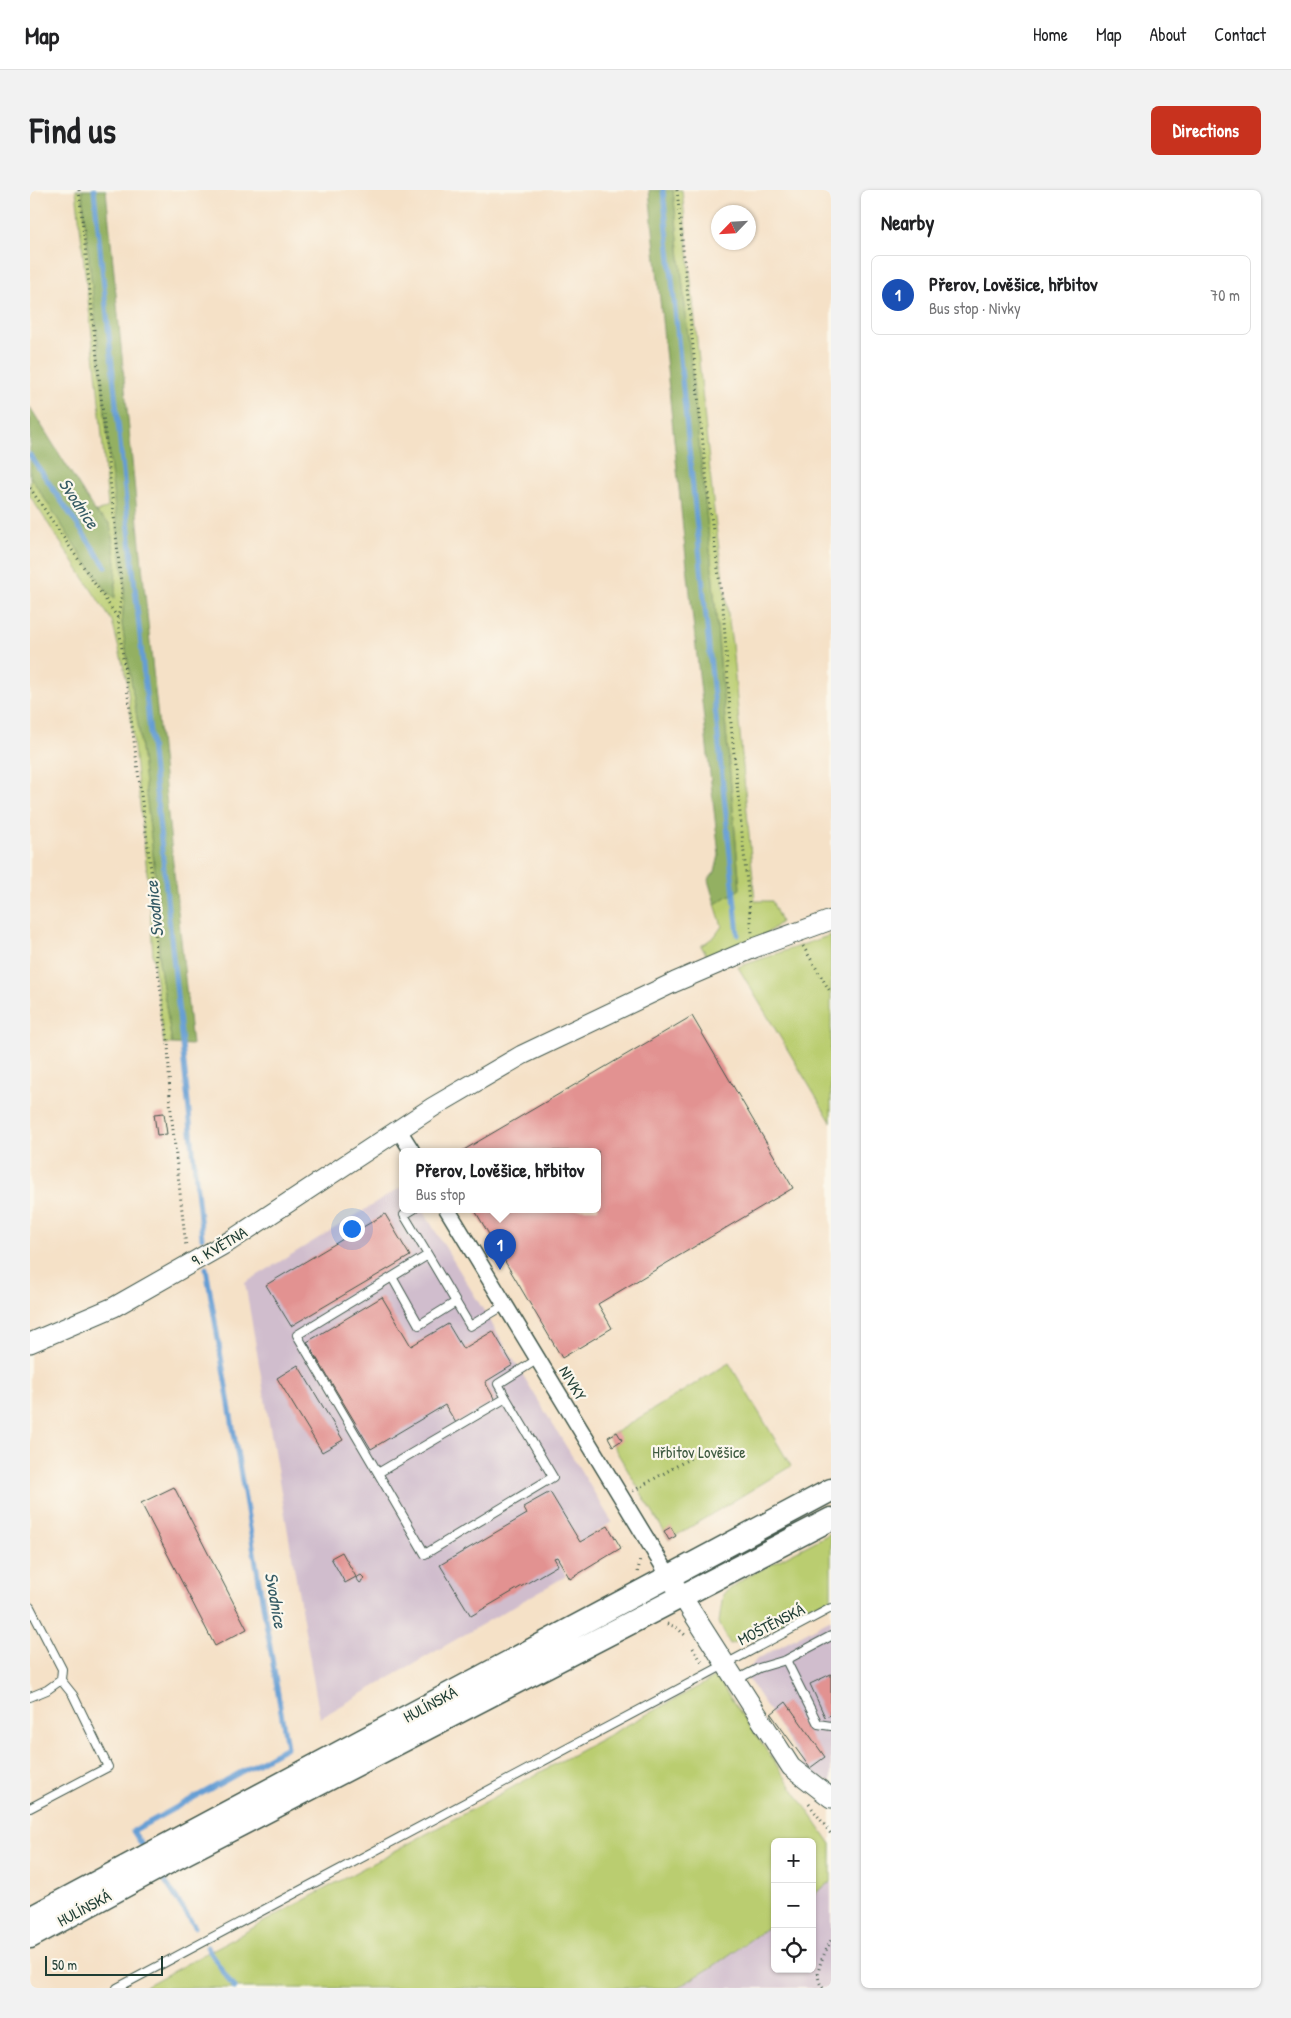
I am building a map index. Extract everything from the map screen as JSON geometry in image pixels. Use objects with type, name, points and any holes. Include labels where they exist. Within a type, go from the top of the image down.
[{"type":"main road","name":"HULÍNSKÁ","points":[[30,1918],[831,1490]]},
{"type":"main road","name":"HULÍNSKÁ","points":[[30,1937],[192,1850],[682,1598],[831,1519]]},
{"type":"street","name":"9. KVĚTNA","points":[[30,1343],[114,1307],[230,1241],[398,1129],[484,1076],[538,1047],[754,948],[831,920]]},
{"type":"street","points":[[398,1129],[410,1148]]},
{"type":"street","name":"NIVKY","points":[[449,1213],[669,1576]]},
{"type":"street","points":[[669,1576],[734,1681],[792,1767],[831,1798]]},
{"type":"lane","points":[[407,1213],[404,1215],[470,1326],[505,1305]]},
{"type":"lane","points":[[428,1256],[296,1335],[425,1554],[553,1477],[498,1384],[538,1359]]},
{"type":"lane","points":[[392,1277],[419,1325],[456,1302]]},
{"type":"lane","points":[[378,1473],[506,1398]]},
{"type":"lane","points":[[30,1607],[62,1669],[61,1680],[73,1695],[108,1767],[31,1808],[30,1798]]},
{"type":"lane","name":"MOŠTĚNSKÁ","points":[[117,1988],[831,1608]]},
{"type":"lane","points":[[734,1681],[759,1668],[786,1660],[831,1636]]},
{"type":"lane","points":[[786,1660],[818,1724],[831,1726]]},
{"type":"lane","points":[[30,1698],[47,1690],[61,1680]]},
{"type":"path","points":[[79,190],[122,592],[118,619],[154,893],[156,958],[168,1041],[170,1102],[188,1265]]},
{"type":"path","points":[[678,190],[708,493],[723,607],[731,724],[754,948]]},
{"type":"path","points":[[30,488],[118,619]]},
{"type":"path","points":[[795,933],[831,993]]},
{"type":"path","points":[[621,1498],[694,1456]]},
{"type":"path","points":[[823,1988],[818,1980],[818,1973],[831,1940]]},
{"type":"shaded area","points":[[399,1189],[399,1213],[424,1213],[612,1522],[556,1557],[566,1576],[320,1718],[245,1283]]},
{"type":"shaded area","points":[[831,1619],[831,1782],[809,1772],[745,1674],[757,1659]]},
{"type":"shaded area","points":[[831,1882],[831,1988],[677,1988],[712,1967],[771,1925],[771,1973],[816,1973],[816,1892]]},
{"type":"green space","points":[[76,190],[82,190],[115,509],[125,585],[122,624],[139,730],[158,899],[159,961],[172,1044],[164,1044],[153,957],[149,891],[127,681],[112,621],[30,496],[30,476],[83,558],[109,594],[110,524],[96,513],[108,507],[98,390]]},
{"type":"green space","points":[[82,190],[106,190],[143,575],[192,1045],[172,1044],[159,961],[158,899],[139,730],[122,624],[125,585],[115,509]]},
{"type":"green space","points":[[649,190],[673,190],[712,570],[740,889],[715,904],[708,880],[715,872],[719,855],[684,539]]},
{"type":"green space","points":[[673,190],[682,190],[714,511],[732,644],[755,901],[772,901],[781,922],[765,935],[709,959],[701,946],[715,936],[722,926],[715,904],[740,889],[712,570]]},
{"type":"green space","points":[[30,407],[96,513],[110,524],[116,563],[115,598],[109,594],[83,558],[30,476]]},
{"type":"green space","points":[[831,935],[831,1122],[738,967]]},
{"type":"green space","name":"Hřbitov Lověšice","points":[[729,1363],[791,1466],[669,1540],[608,1437]]},
{"type":"green space","points":[[831,1533],[831,1599],[762,1633],[730,1644],[719,1623],[723,1594],[745,1578]]},
{"type":"green space","points":[[716,1677],[831,1844],[831,1882],[816,1892],[816,1838],[771,1838],[771,1925],[712,1967],[677,1988],[142,1988]]},
{"type":"building","points":[[692,1016],[793,1188],[598,1304],[612,1328],[562,1358],[476,1213],[601,1213],[601,1148],[467,1148]]},
{"type":"building","points":[[164,1113],[167,1134],[157,1135],[154,1114]]},
{"type":"building","points":[[385,1214],[410,1256],[291,1326],[266,1285]]},
{"type":"building","points":[[382,1297],[411,1346],[448,1324],[463,1349],[493,1331],[513,1365],[485,1382],[495,1400],[456,1423],[445,1405],[371,1449],[307,1342]]},
{"type":"building","points":[[298,1365],[343,1440],[322,1452],[277,1378]]},
{"type":"building","points":[[617,1432],[622,1440],[613,1446],[608,1437]]},
{"type":"building","points":[[174,1487],[247,1629],[215,1646],[141,1503]]},
{"type":"building","points":[[550,1492],[580,1542],[608,1526],[621,1548],[570,1579],[557,1557],[554,1558],[558,1565],[471,1616],[440,1565],[527,1514],[523,1507]]},
{"type":"building","points":[[671,1527],[676,1536],[669,1540],[664,1531]]},
{"type":"building","points":[[342,1552],[356,1577],[345,1583],[331,1558]]},
{"type":"building","points":[[361,1575],[365,1579],[360,1583],[356,1578]]},
{"type":"building","points":[[831,1674],[831,1715],[825,1717],[810,1684]]},
{"type":"building","points":[[786,1702],[825,1757],[810,1768],[771,1714]]},
{"type":"waterway","name":"Svodnice","points":[[94,190],[202,1238]]},
{"type":"waterway","points":[[663,190],[738,935]]},
{"type":"waterway","name":"Svodnice","points":[[30,455],[106,567]]},
{"type":"waterway","name":"Svodnice","points":[[142,1845],[133,1831],[287,1747],[206,1268]]},
{"type":"waterway","name":"Svodnice","points":[[161,1875],[195,1927]]},
{"type":"waterway","name":"Svodnice","points":[[207,1947],[234,1988]]},
{"type":"place","name":"Přerov, Lověšice, hřbitov","points":[[500,1270]]}]
